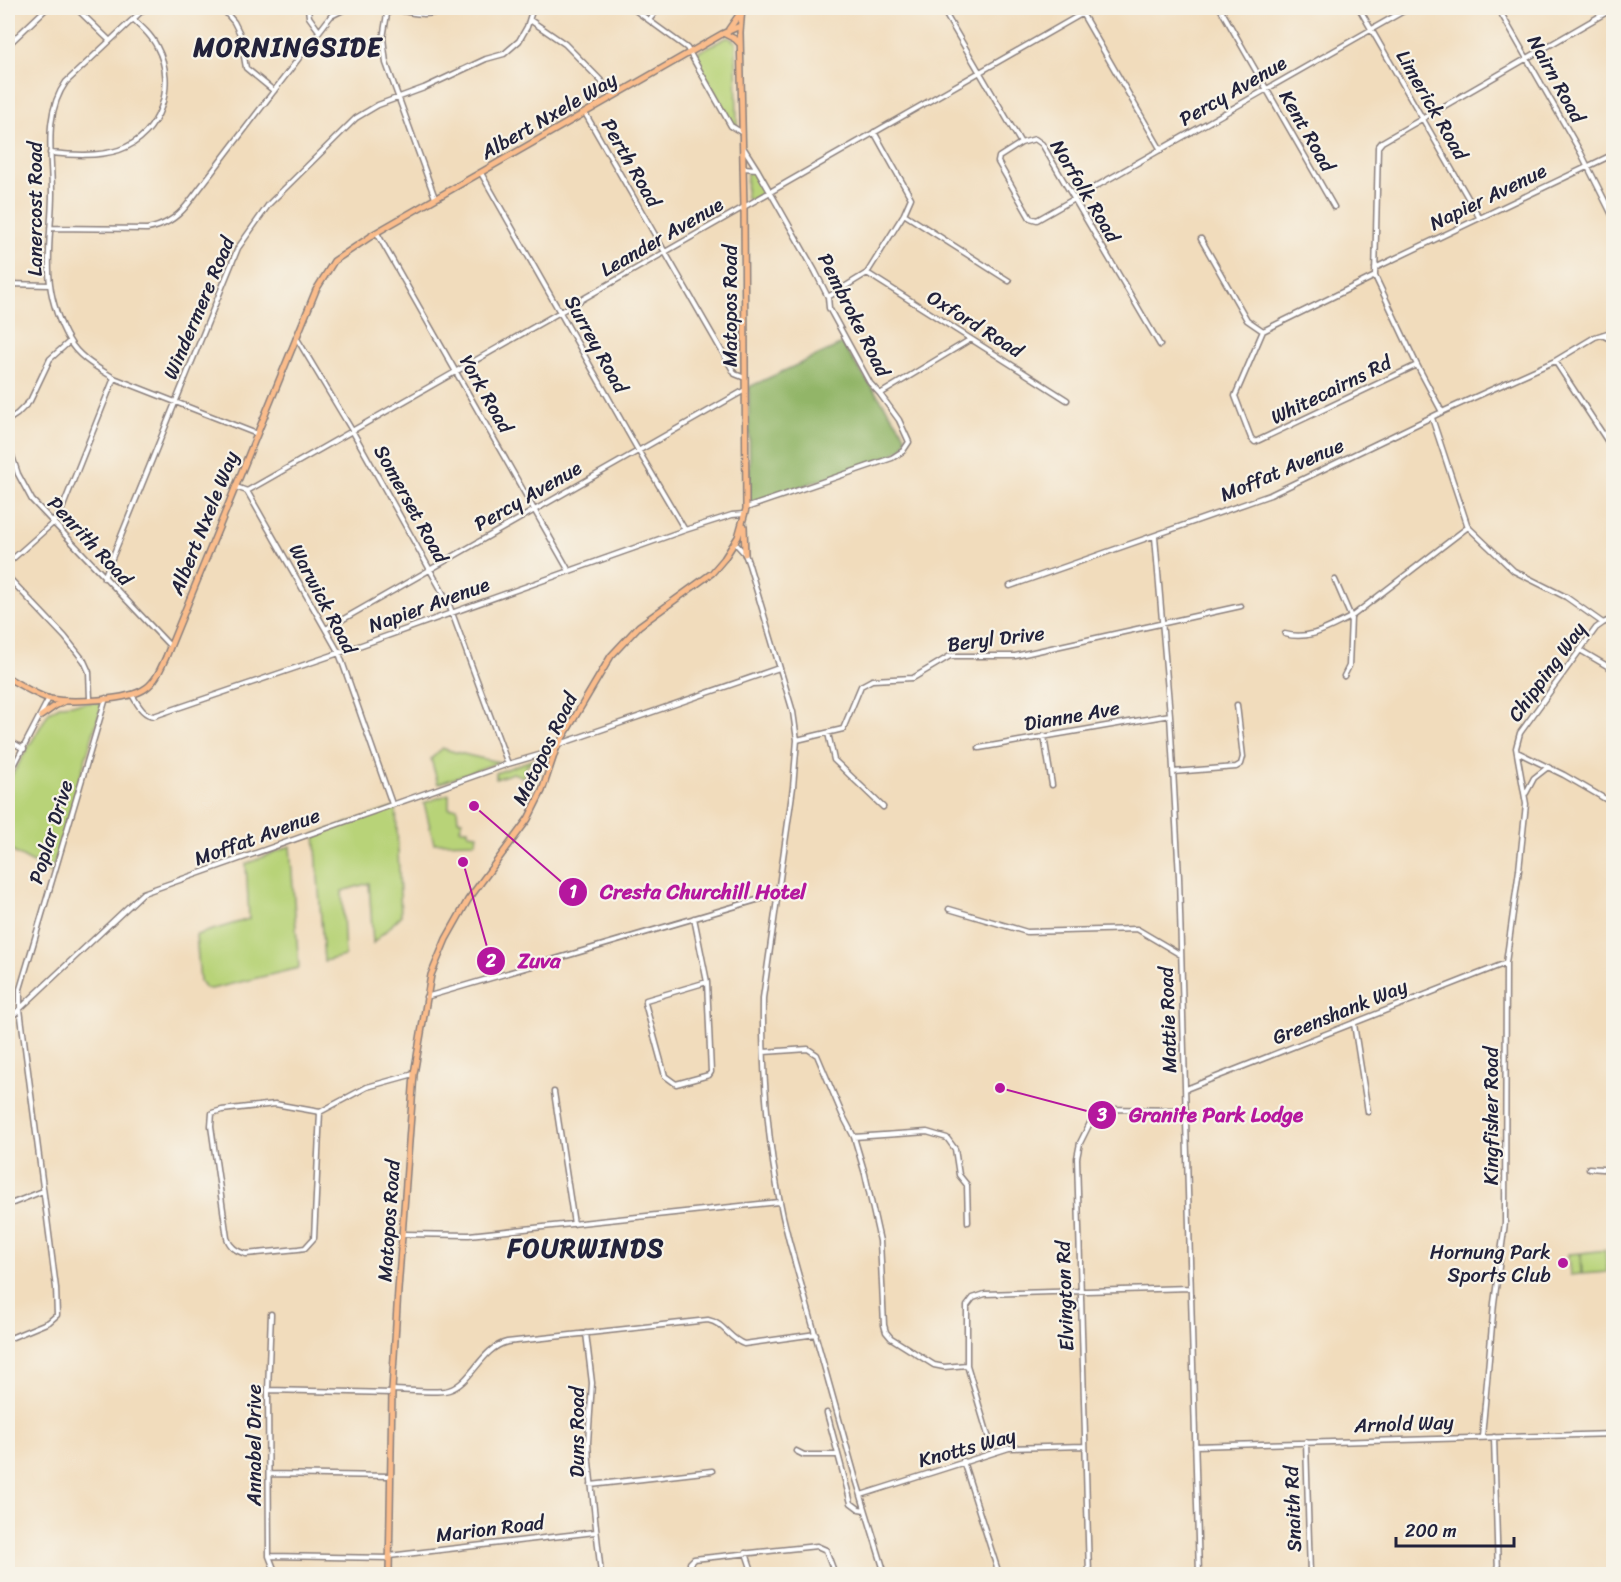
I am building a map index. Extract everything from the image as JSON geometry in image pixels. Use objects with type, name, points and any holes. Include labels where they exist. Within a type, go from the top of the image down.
[{"type":"main road","name":"Matopos Road","points":[[389,1575],[392,1391],[414,1074],[426,996],[436,960],[468,900],[529,818],[542,791],[558,747],[611,656],[626,637],[712,573],[736,544],[743,523],[746,389],[740,44],[742,9]]},
{"type":"main road","points":[[725,33],[742,9]]},
{"type":"main road","points":[[725,33],[740,29]]},
{"type":"main road","points":[[725,33],[740,44]]},
{"type":"main road","name":"Albert Nxele Way","points":[[8,678],[49,698],[67,700],[132,695],[143,691],[153,682],[164,663],[295,336],[316,290],[316,283],[326,266],[375,234],[725,33]]},
{"type":"main road","points":[[743,523],[745,554]]},
{"type":"main road","points":[[41,716],[67,700]]},
{"type":"street","points":[[8,45],[47,8]]},
{"type":"street","points":[[76,8],[109,40]]},
{"type":"street","name":"Lanercost Road","points":[[145,8],[66,82],[57,97],[52,114],[50,153],[52,193],[50,285],[69,342],[97,368],[114,378],[256,434]]},
{"type":"street","points":[[222,8],[234,22],[240,34],[246,68],[274,91]]},
{"type":"street","points":[[308,8],[309,17],[319,31]]},
{"type":"street","points":[[50,228],[147,229],[172,220],[187,205],[331,16],[347,8]]},
{"type":"street","points":[[435,199],[386,63],[383,49],[384,27],[389,8],[424,14],[445,8]]},
{"type":"street","name":"Windermere Road","points":[[104,578],[238,248],[261,214],[274,198],[356,118],[372,108],[504,54],[519,41],[530,20],[533,8]]},
{"type":"street","points":[[632,8],[684,45],[730,126],[741,132]]},
{"type":"street","points":[[649,20],[659,8]]},
{"type":"street","name":"Norfolk Road","points":[[942,8],[1021,143],[1035,139],[1042,144],[1160,345]]},
{"type":"street","points":[[1079,8],[1161,150]]},
{"type":"street","name":"Leander Avenue","points":[[247,491],[1092,8]]},
{"type":"street","name":"Kent Road","points":[[1220,8],[1334,207]]},
{"type":"street","name":"Limerick Road","points":[[1359,8],[1479,217]]},
{"type":"street","name":"Percy Avenue","points":[[1021,143],[999,157],[998,162],[1030,218],[1037,220],[1409,8]]},
{"type":"street","name":"Nairn Road","points":[[1498,8],[1587,166],[1614,219]]},
{"type":"street","points":[[1442,412],[1375,276],[1378,147],[1382,142],[1422,118],[1614,8]]},
{"type":"street","points":[[50,153],[93,154],[120,150],[136,140],[153,124],[162,106],[165,93],[164,64],[153,40],[134,19]]},
{"type":"street","points":[[530,20],[566,44],[615,95]]},
{"type":"street","name":"Perth Road","points":[[585,113],[735,374],[745,378]]},
{"type":"street","points":[[828,297],[867,273],[910,201],[911,195],[874,132]]},
{"type":"street","name":"Pembroke Road","points":[[742,146],[828,297],[829,308],[870,383],[899,420],[908,438],[907,446],[892,458],[745,512]]},
{"type":"street","name":"Napier Avenue","points":[[1375,268],[1614,153]]},
{"type":"street","points":[[743,168],[757,169]]},
{"type":"street","name":"Surrey Road","points":[[481,173],[685,530]]},
{"type":"street","points":[[904,214],[1010,281]]},
{"type":"street","name":"York Road","points":[[375,234],[456,371],[569,571]]},
{"type":"street","points":[[1201,239],[1247,320],[1263,331],[1375,276]]},
{"type":"street","name":"Oxford Road","points":[[867,273],[1067,400]]},
{"type":"street","points":[[8,284],[50,285]]},
{"type":"street","name":"Whitecairns Rd","points":[[1263,331],[1234,396],[1253,441],[1258,441],[1417,365]]},
{"type":"street","name":"Moffat Avenue","points":[[1010,586],[1270,495],[1442,412],[1555,361],[1601,335],[1614,331]]},
{"type":"street","points":[[1601,335],[1614,341]]},
{"type":"street","name":"Somerset Road","points":[[295,336],[353,432],[448,602],[508,764]]},
{"type":"street","points":[[880,394],[971,339]]},
{"type":"street","points":[[8,420],[30,401],[50,359],[69,342]]},
{"type":"street","points":[[1555,361],[1610,445]]},
{"type":"street","points":[[8,563],[53,523],[60,513],[114,378]]},
{"type":"street","name":"Percy Avenue","points":[[326,629],[746,389]]},
{"type":"street","points":[[1432,418],[1468,527],[1514,571],[1566,597],[1603,623]]},
{"type":"street","name":"Penrith Road","points":[[8,444],[25,491],[170,646]]},
{"type":"street","points":[[236,487],[247,491]]},
{"type":"street","name":"Warwick Road","points":[[247,491],[339,653],[392,804]]},
{"type":"street","name":"Napier Avenue","points":[[132,695],[141,710],[154,716],[685,530],[745,512]]},
{"type":"street","points":[[1285,634],[1302,637],[1350,617],[1468,527]]},
{"type":"street","name":"Mattie Road","points":[[1155,537],[1170,715],[1182,955],[1199,1575]]},
{"type":"street","points":[[736,544],[745,554],[793,712],[797,741],[793,787],[763,998],[767,1109],[778,1202],[885,1575]]},
{"type":"street","points":[[8,577],[65,637],[84,661],[89,672],[90,699]]},
{"type":"street","points":[[1335,580],[1350,617],[1349,666],[1344,676]]},
{"type":"street","points":[[1162,625],[1241,606]]},
{"type":"street","name":"Chipping Way","points":[[1516,752],[1520,733],[1580,650],[1603,623],[1614,618]]},
{"type":"street","name":"Beryl Drive","points":[[797,741],[843,729],[861,686],[872,680],[913,678],[950,656],[1015,656],[1162,625]]},
{"type":"street","points":[[1580,650],[1614,670]]},
{"type":"street","name":"Moffat Avenue","points":[[8,1020],[143,894],[779,668]]},
{"type":"street","points":[[8,777],[49,698]]},
{"type":"street","name":"Poplar Drive","points":[[8,1339],[49,1323],[57,1315],[56,1288],[20,1009],[21,982],[106,698]]},
{"type":"street","points":[[1173,772],[1236,767],[1241,764],[1243,757],[1238,705]]},
{"type":"street","name":"Dianne Ave","points":[[979,748],[1170,715]]},
{"type":"street","points":[[828,733],[834,760],[883,807]]},
{"type":"street","points":[[1044,736],[1052,785]]},
{"type":"street","points":[[8,740],[24,749]]},
{"type":"street","points":[[1516,752],[1614,804]]},
{"type":"street","name":"Kingfisher Road","points":[[1482,1437],[1494,1303],[1505,1223],[1506,963],[1520,870],[1526,794],[1516,752]]},
{"type":"street","points":[[1526,794],[1534,778],[1548,767]]},
{"type":"street","points":[[426,996],[777,894]]},
{"type":"street","points":[[949,909],[1027,932],[1137,929],[1182,955]]},
{"type":"street","points":[[694,918],[707,982],[711,1072],[710,1076],[676,1084],[665,1076],[645,1004],[646,1000],[707,982]]},
{"type":"street","name":"Greenshank Way","points":[[1185,1089],[1506,963]]},
{"type":"street","points":[[1354,1024],[1368,1112]]},
{"type":"street","points":[[764,1052],[808,1049],[813,1051],[854,1137],[880,1241],[886,1332],[891,1338],[934,1365],[944,1367],[967,1365]]},
{"type":"street","points":[[320,1112],[314,1238],[305,1248],[298,1249],[246,1254],[233,1248],[227,1238],[211,1126],[212,1113],[275,1104],[320,1112],[367,1087],[414,1074]]},
{"type":"street","points":[[554,1092],[574,1224]]},
{"type":"street","name":"Elvington Rd","points":[[1089,1575],[1084,1446],[1082,1292],[1077,1202],[1077,1158],[1080,1143],[1097,1109],[1186,1110]]},
{"type":"street","points":[[854,1137],[927,1132],[947,1138],[955,1149],[959,1175],[967,1185],[968,1222]]},
{"type":"street","points":[[1589,1168],[1614,1170]]},
{"type":"street","points":[[8,1205],[43,1191]]},
{"type":"street","points":[[403,1234],[469,1235],[778,1202]]},
{"type":"street","points":[[993,1452],[967,1365],[966,1310],[969,1301],[985,1294],[1190,1288]]},
{"type":"street","name":"Annabel Drive","points":[[271,1314],[268,1390],[269,1556],[276,1575]]},
{"type":"street","points":[[268,1390],[450,1389],[458,1384],[498,1344],[708,1320],[716,1322],[735,1340],[744,1344],[816,1334]]},
{"type":"street","name":"Duns Road","points":[[586,1333],[592,1383],[588,1442],[601,1575]]},
{"type":"street","points":[[827,1413],[851,1503],[865,1510]]},
{"type":"street","name":"Arnold Way","points":[[1195,1446],[1614,1434]]},
{"type":"street","points":[[1494,1437],[1498,1575]]},
{"type":"street","name":"Snaith Rd","points":[[1306,1442],[1310,1575]]},
{"type":"street","name":"Knotts Way","points":[[861,1495],[963,1461],[1014,1447],[1084,1446]]},
{"type":"street","points":[[796,1451],[804,1455],[838,1455]]},
{"type":"street","points":[[963,1461],[999,1575]]},
{"type":"street","points":[[591,1485],[712,1472]]},
{"type":"street","points":[[268,1473],[391,1476]]},
{"type":"street","name":"Marion Road","points":[[269,1556],[389,1557],[595,1532]]},
{"type":"street","points":[[690,1575],[690,1563],[694,1559],[817,1546],[826,1550],[835,1575]]},
{"type":"street","points":[[746,1553],[753,1575]]},
{"type":"green space","points":[[728,37],[736,42],[737,126],[732,125],[695,56],[698,52]]},
{"type":"green space","points":[[747,171],[754,171],[766,192],[751,200],[746,198]]},
{"type":"green space","points":[[842,344],[904,433],[906,439],[903,447],[890,456],[750,504],[749,387]]},
{"type":"green space","points":[[97,702],[101,704],[101,708],[51,873],[8,849],[8,782],[49,712],[61,705]]},
{"type":"green space","points":[[442,748],[499,762],[438,784],[431,759]]},
{"type":"green space","points":[[534,759],[540,764],[529,793],[536,767],[532,763],[527,765],[523,777],[513,773],[496,779],[496,773]]},
{"type":"green space","points":[[449,794],[449,808],[457,808],[458,820],[462,820],[460,829],[468,829],[468,833],[477,834],[476,842],[434,843],[424,803]]},
{"type":"green space","points":[[396,807],[401,916],[373,943],[369,883],[342,891],[345,956],[324,961],[315,834]]},
{"type":"green space","points":[[290,846],[299,968],[211,989],[205,988],[200,981],[196,935],[249,919],[246,864]]},
{"type":"green space","points":[[1605,1250],[1607,1272],[1582,1274],[1581,1253]]},
{"type":"green space","points":[[1580,1253],[1581,1274],[1570,1275],[1568,1254]]},
{"type":"place","name":"Cresta Churchill Hotel","points":[[474,806]]},
{"type":"place","name":"Zuva","points":[[463,862]]},
{"type":"place","name":"Granite Park Lodge","points":[[1000,1088]]},
{"type":"place","name":"Hornung Park Sports Club","points":[[1563,1263]]},
{"type":"district","name":"MORNINGSIDE","points":[[288,47]]},
{"type":"district","name":"FOURWINDS","points":[[586,1248]]}]
